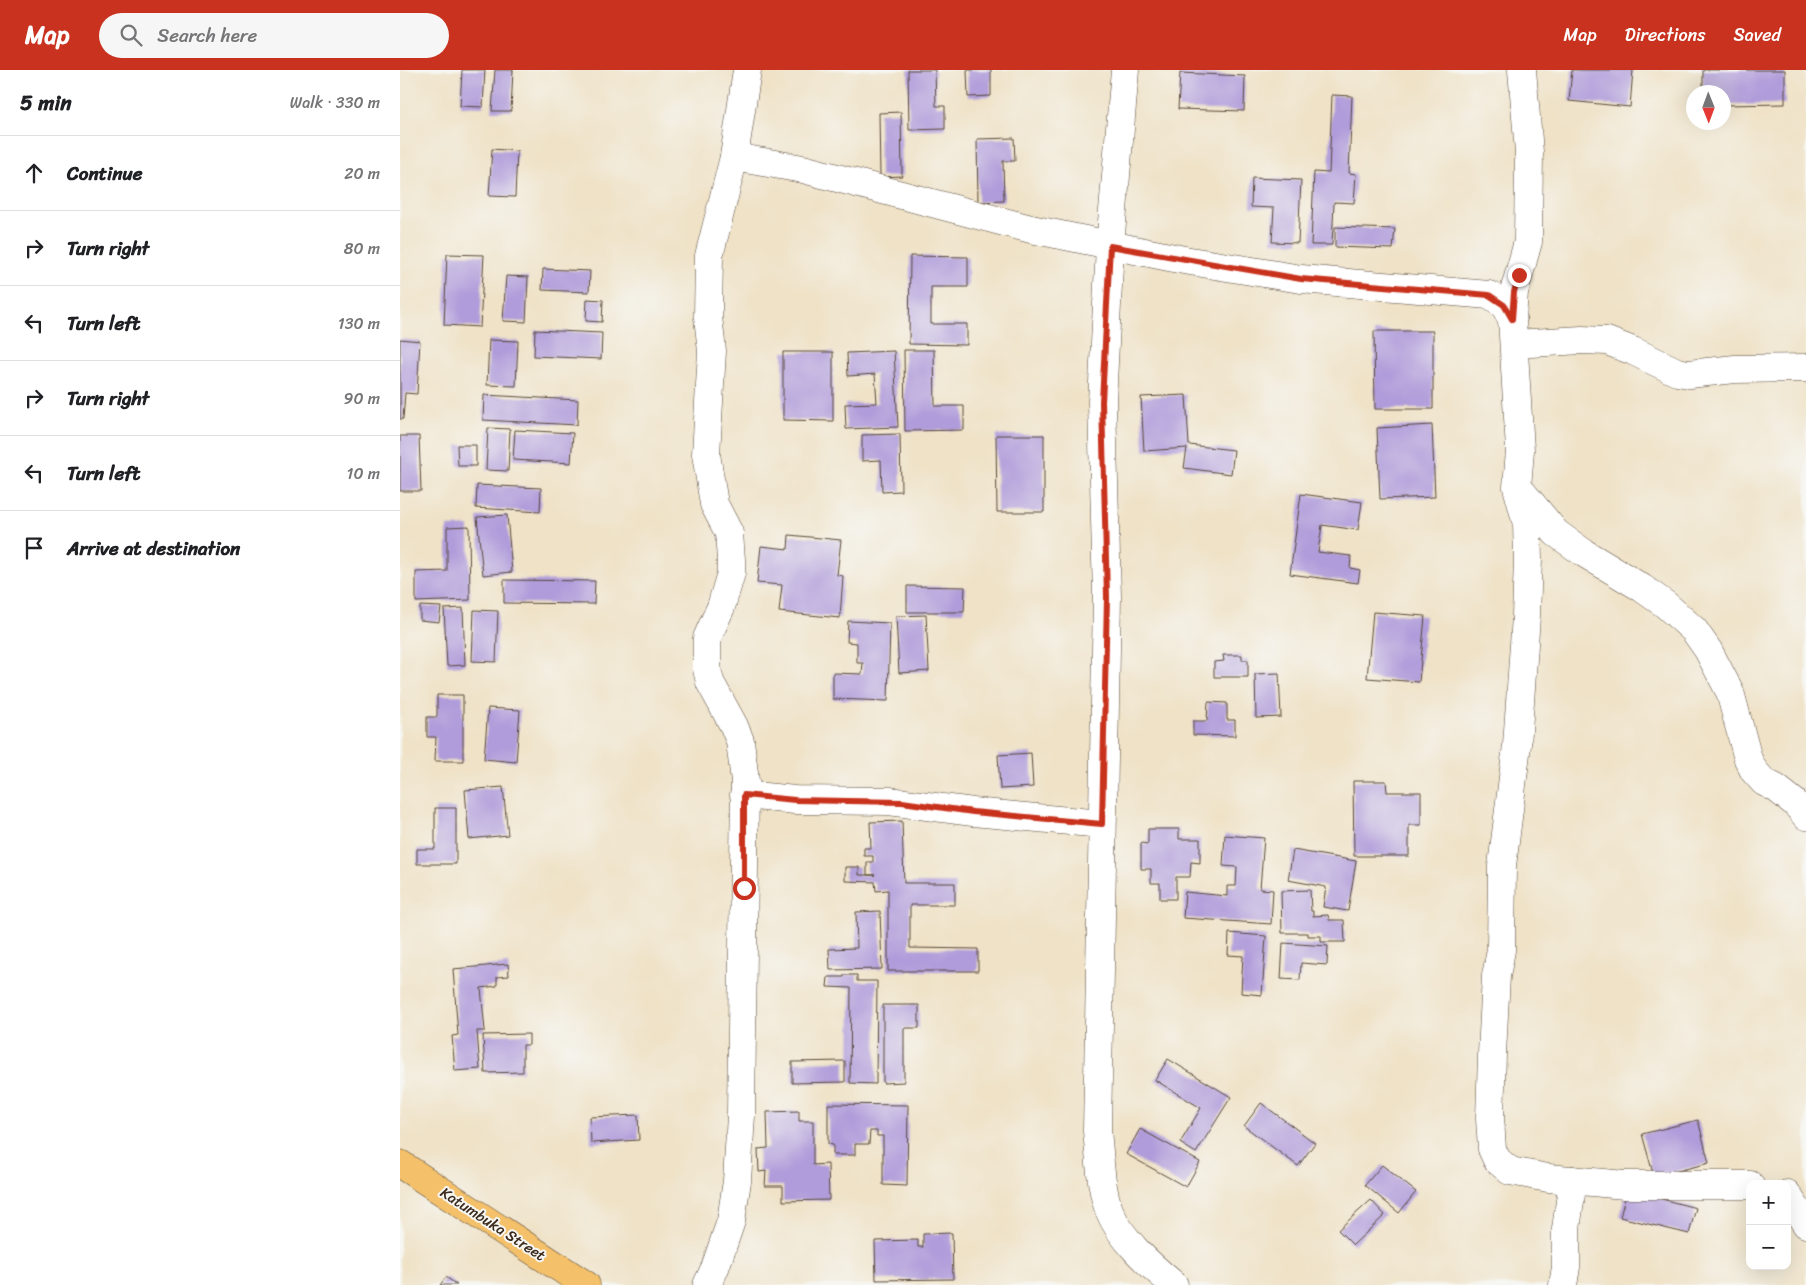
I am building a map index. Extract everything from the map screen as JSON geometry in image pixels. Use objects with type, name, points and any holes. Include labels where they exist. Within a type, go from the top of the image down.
[{"type":"main road","name":"Katumbuka Street","points":[[400,1164],[586,1285]]},
{"type":"street","points":[[707,1285],[715,1268],[731,1221],[737,1181],[741,1116],[745,780],[740,741],[710,682],[706,660],[707,638],[721,607],[731,573],[731,548],[728,533],[714,504],[706,454],[712,351],[708,317],[709,256],[734,157],[747,70]]},
{"type":"street","points":[[1125,70],[1110,246],[1102,402],[1107,597],[1097,1131],[1106,1195],[1116,1224],[1128,1240],[1174,1285]]},
{"type":"street","points":[[1522,70],[1529,152],[1528,242],[1514,292],[1513,332],[1520,450],[1517,487],[1526,524],[1526,616],[1517,744],[1502,866],[1500,950],[1496,976],[1492,1054],[1491,1143],[1497,1160],[1510,1171],[1625,1185],[1746,1186]]},
{"type":"street","points":[[734,157],[803,169],[1031,229],[1110,246],[1301,279],[1489,295],[1504,305],[1513,332]]},
{"type":"street","points":[[1513,332],[1607,341],[1677,372],[1689,374],[1735,369],[1806,368]]},
{"type":"street","points":[[1517,487],[1556,532],[1584,553],[1642,588],[1694,630],[1708,650],[1730,692],[1748,759],[1754,771],[1764,782],[1776,788],[1794,803],[1806,816]]},
{"type":"street","points":[[744,795],[795,800],[889,801],[973,812],[1102,824]]},
{"type":"street","points":[[1563,1285],[1566,1228],[1573,1180]]},
{"type":"street","points":[[1791,1200],[1806,1224]]},
{"type":"building","points":[[462,70],[485,70],[483,107],[460,106]]},
{"type":"building","points":[[495,70],[513,70],[511,111],[492,111]]},
{"type":"building","points":[[908,70],[935,70],[936,106],[945,106],[945,129],[909,130]]},
{"type":"building","points":[[967,70],[991,70],[991,96],[968,97]]},
{"type":"building","points":[[1572,70],[1633,70],[1630,107],[1569,101]]},
{"type":"building","points":[[1703,70],[1785,70],[1785,104],[1731,105],[1731,85],[1703,85]]},
{"type":"building","points":[[1180,73],[1245,76],[1244,111],[1178,109]]},
{"type":"building","points":[[1332,95],[1352,96],[1349,173],[1356,174],[1354,203],[1334,202],[1332,245],[1311,245],[1314,172],[1329,173]]},
{"type":"building","points":[[901,112],[902,176],[880,177],[879,113]]},
{"type":"building","points":[[1014,138],[1015,161],[1003,161],[1004,201],[978,202],[977,139]]},
{"type":"building","points":[[492,149],[517,151],[515,197],[489,196]]},
{"type":"building","points":[[1252,178],[1301,180],[1298,243],[1272,242],[1274,208],[1251,207]]},
{"type":"building","points":[[1335,227],[1395,229],[1393,249],[1335,247]]},
{"type":"building","points":[[447,254],[484,255],[480,327],[444,325]]},
{"type":"building","points":[[910,256],[968,257],[968,287],[931,287],[931,324],[967,324],[967,345],[909,344]]},
{"type":"building","points":[[543,269],[590,271],[589,292],[542,290]]},
{"type":"building","points":[[506,276],[528,277],[526,322],[503,321]]},
{"type":"building","points":[[587,299],[603,300],[602,322],[586,321]]},
{"type":"building","points":[[535,330],[602,333],[601,359],[534,356]]},
{"type":"building","points":[[1374,331],[1433,331],[1433,409],[1375,409]]},
{"type":"building","points":[[400,339],[420,341],[417,394],[405,393],[403,419],[400,419]]},
{"type":"building","points":[[489,340],[518,341],[516,386],[487,385]]},
{"type":"building","points":[[904,350],[934,350],[935,406],[964,406],[964,430],[905,431]]},
{"type":"building","points":[[894,351],[898,427],[846,429],[845,404],[877,403],[875,374],[848,376],[847,353]]},
{"type":"building","points":[[783,352],[833,352],[833,421],[783,420]]},
{"type":"building","points":[[484,395],[578,400],[577,425],[483,420]]},
{"type":"building","points":[[1186,395],[1189,445],[1234,450],[1231,474],[1184,468],[1187,448],[1144,451],[1141,397]]},
{"type":"building","points":[[1432,425],[1435,497],[1380,499],[1377,428]]},
{"type":"building","points":[[488,428],[510,429],[508,471],[486,470]]},
{"type":"building","points":[[515,430],[573,433],[571,463],[513,460]]},
{"type":"building","points":[[900,434],[901,491],[882,492],[881,460],[862,461],[862,435]]},
{"type":"building","points":[[996,435],[1044,435],[1044,512],[997,512]]},
{"type":"building","points":[[400,436],[419,436],[421,491],[400,491]]},
{"type":"building","points":[[457,445],[476,445],[476,466],[458,466]]},
{"type":"building","points":[[477,485],[541,488],[540,512],[476,508]]},
{"type":"building","points":[[1301,494],[1362,502],[1358,530],[1322,525],[1318,552],[1351,556],[1350,568],[1360,570],[1358,583],[1290,574]]},
{"type":"building","points":[[507,515],[512,572],[483,575],[477,517]]},
{"type":"building","points":[[469,526],[470,600],[416,602],[416,572],[447,571],[447,527]]},
{"type":"building","points":[[789,535],[841,540],[837,575],[843,576],[840,618],[779,612],[782,585],[757,583],[761,546],[788,549]]},
{"type":"building","points":[[504,580],[595,581],[594,604],[504,603]]},
{"type":"building","points":[[907,586],[965,587],[964,612],[907,612]]},
{"type":"building","points":[[420,606],[441,607],[439,622],[420,620]]},
{"type":"building","points":[[463,608],[465,665],[447,666],[444,609]]},
{"type":"building","points":[[474,610],[498,611],[496,662],[472,661]]},
{"type":"building","points":[[1373,612],[1425,616],[1419,682],[1367,678]]},
{"type":"building","points":[[926,615],[929,671],[899,673],[896,616]]},
{"type":"building","points":[[848,621],[890,623],[888,701],[833,699],[833,673],[862,674],[863,663],[857,663],[857,643],[847,642]]},
{"type":"building","points":[[1223,655],[1242,655],[1242,660],[1248,660],[1248,677],[1214,677],[1214,662],[1224,661]]},
{"type":"building","points":[[1279,673],[1281,717],[1256,718],[1255,674]]},
{"type":"building","points":[[437,695],[463,695],[463,761],[435,761],[436,737],[427,737],[427,717],[437,717]]},
{"type":"building","points":[[1208,702],[1227,703],[1227,720],[1235,720],[1235,736],[1193,735],[1193,721],[1207,721]]},
{"type":"building","points":[[488,708],[520,710],[516,762],[484,759]]},
{"type":"building","points":[[1031,753],[1033,787],[1000,789],[998,755]]},
{"type":"building","points":[[1353,781],[1386,781],[1387,792],[1421,792],[1421,825],[1409,825],[1409,856],[1354,856]]},
{"type":"building","points":[[503,787],[508,835],[469,839],[465,790]]},
{"type":"building","points":[[435,808],[456,808],[456,864],[417,864],[417,849],[435,849]]},
{"type":"building","points":[[902,821],[904,883],[955,883],[955,905],[910,905],[910,948],[978,949],[978,971],[888,971],[888,890],[876,891],[875,882],[845,881],[845,867],[859,867],[859,875],[867,875],[867,862],[873,862],[873,856],[864,856],[864,848],[871,848],[870,822]]},
{"type":"building","points":[[1148,829],[1179,829],[1179,839],[1200,839],[1200,863],[1191,862],[1190,877],[1176,877],[1176,899],[1160,899],[1160,883],[1151,883],[1151,869],[1141,869],[1141,843],[1148,844]]},
{"type":"building","points":[[1225,835],[1264,838],[1260,889],[1273,890],[1271,924],[1183,918],[1185,892],[1227,896],[1227,886],[1236,886],[1237,867],[1223,866]]},
{"type":"building","points":[[1293,850],[1356,861],[1348,911],[1323,907],[1326,887],[1288,880]]},
{"type":"building","points":[[1310,890],[1313,916],[1328,915],[1329,920],[1344,920],[1345,942],[1321,942],[1321,936],[1308,936],[1308,933],[1282,933],[1281,891]]},
{"type":"building","points":[[880,911],[882,969],[830,970],[829,949],[857,948],[856,912]]},
{"type":"building","points":[[1229,933],[1266,936],[1262,995],[1241,993],[1243,956],[1228,955]]},
{"type":"building","points":[[1283,943],[1328,946],[1327,965],[1301,963],[1300,980],[1281,979]]},
{"type":"building","points":[[508,964],[509,976],[497,977],[497,986],[481,988],[485,1031],[477,1031],[480,1069],[455,1071],[452,1036],[458,1035],[453,969]]},
{"type":"building","points":[[844,975],[857,975],[857,981],[877,981],[876,1084],[850,1083],[851,988],[827,987],[828,977],[844,977]]},
{"type":"building","points":[[883,1005],[919,1005],[919,1028],[904,1028],[904,1082],[883,1083]]},
{"type":"building","points":[[529,1034],[529,1045],[523,1045],[523,1072],[485,1073],[483,1035]]},
{"type":"building","points":[[1168,1059],[1231,1097],[1196,1153],[1180,1143],[1201,1108],[1155,1080]]},
{"type":"building","points":[[845,1061],[845,1082],[792,1083],[792,1062]]},
{"type":"building","points":[[1261,1103],[1315,1143],[1298,1166],[1244,1126]]},
{"type":"building","points":[[828,1104],[908,1105],[907,1186],[883,1185],[883,1136],[877,1136],[877,1131],[870,1131],[869,1144],[855,1144],[855,1155],[833,1155],[833,1145],[828,1144]]},
{"type":"building","points":[[799,1111],[799,1121],[813,1121],[813,1165],[828,1164],[829,1200],[783,1201],[783,1186],[765,1186],[766,1171],[759,1172],[758,1149],[768,1148],[767,1112]]},
{"type":"building","points":[[638,1115],[639,1140],[591,1143],[590,1117]]},
{"type":"building","points":[[1698,1120],[1709,1163],[1654,1177],[1642,1134]]},
{"type":"building","points":[[1140,1129],[1200,1162],[1186,1187],[1126,1154]]},
{"type":"building","points":[[1382,1165],[1416,1192],[1399,1213],[1365,1185]]},
{"type":"building","points":[[1627,1190],[1696,1208],[1689,1234],[1620,1217]]},
{"type":"building","points":[[1371,1200],[1385,1215],[1353,1245],[1338,1230]]},
{"type":"building","points":[[952,1233],[953,1279],[876,1280],[875,1241],[918,1240],[918,1247],[923,1247],[923,1234]]},
{"type":"building","points":[[446,1277],[457,1285],[440,1285]]},
{"type":"route","points":[[744,888],[744,795],[795,800],[902,802],[973,812],[1102,824],[1107,597],[1102,402],[1110,246],[1301,279],[1370,287],[1489,295],[1504,305],[1512,319],[1514,292],[1519,275]]}]
